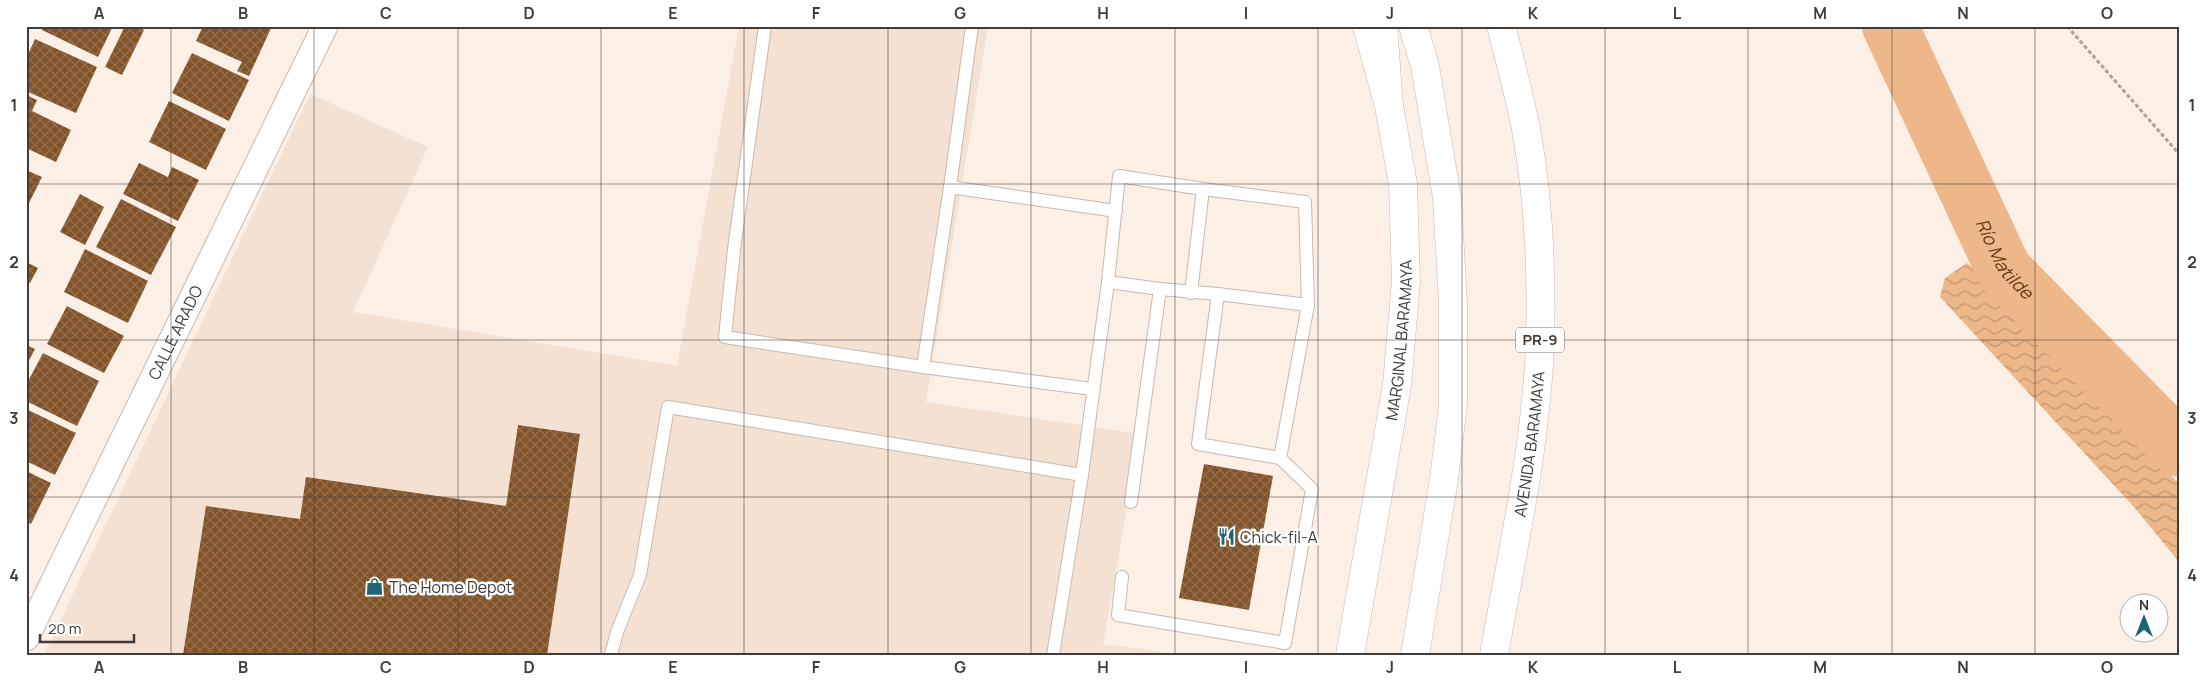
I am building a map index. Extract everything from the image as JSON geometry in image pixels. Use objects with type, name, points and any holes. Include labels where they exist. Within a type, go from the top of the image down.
[{"type":"main road","name":"MARGINAL BARAMAYA","points":[[1350,655],[1397,385],[1406,281],[1403,184],[1389,106],[1367,26]]},
{"type":"main road","points":[[1383,26],[1389,106]]},
{"type":"main road","points":[[1413,26],[1425,66],[1447,198],[1453,302],[1453,405],[1444,479],[1415,655]]},
{"type":"main road","name":"AVENIDA BARAMAYA","points":[[1494,655],[1526,469],[1535,406],[1540,344],[1540,248],[1535,199],[1526,130],[1502,26]]},
{"type":"street","name":"CALLE ARADO","points":[[26,638],[325,26]]},
{"type":"lane","points":[[765,26],[734,249],[725,338],[1092,389]]},
{"type":"lane","points":[[923,367],[972,26]]},
{"type":"lane","points":[[1053,655],[1082,475],[1092,389],[1108,282],[1119,176],[1305,202],[1308,305],[1280,458]]},
{"type":"lane","points":[[950,187],[1116,211]]},
{"type":"lane","points":[[1191,293],[1203,189]]},
{"type":"lane","points":[[1108,282],[1160,290],[1218,294],[1308,305]]},
{"type":"lane","points":[[1131,502],[1160,290]]},
{"type":"lane","points":[[1122,577],[1118,615],[1285,642],[1312,489],[1280,458],[1198,444],[1218,294]]},
{"type":"lane","points":[[611,655],[640,575],[668,407],[1082,475]]},
{"type":"path","points":[[2067,26],[2180,154]]},
{"type":"shaded area","points":[[739,26],[988,26],[926,402],[1140,434],[1103,644],[1185,655],[44,655],[310,94],[428,147],[353,312],[677,366]]},
{"type":"water","points":[[1967,263],[2022,309],[2180,485],[2180,563],[2134,507],[1940,297],[1945,278]]},
{"type":"building","points":[[44,26],[113,26],[98,57],[42,30]]},
{"type":"building","points":[[125,26],[136,26],[144,30],[122,75],[105,67]]},
{"type":"building","points":[[199,26],[272,26],[249,76],[237,71],[242,62],[196,41],[202,28]]},
{"type":"building","points":[[35,39],[97,67],[76,113],[26,91],[26,59]]},
{"type":"building","points":[[192,53],[249,80],[229,121],[172,93]]},
{"type":"building","points":[[26,95],[37,100],[32,111],[71,130],[56,162],[26,148]]},
{"type":"building","points":[[169,101],[226,129],[206,170],[149,142]]},
{"type":"building","points":[[139,163],[168,177],[172,167],[199,180],[178,221],[123,194]]},
{"type":"building","points":[[26,170],[42,177],[26,209]]},
{"type":"building","points":[[80,194],[104,207],[85,245],[60,232]]},
{"type":"building","points":[[121,199],[176,227],[151,275],[96,247]]},
{"type":"building","points":[[85,249],[148,281],[128,323],[64,292]]},
{"type":"building","points":[[26,262],[38,268],[30,283],[26,281]]},
{"type":"building","points":[[67,306],[124,336],[104,373],[47,344]]},
{"type":"building","points":[[26,345],[35,349],[26,366]]},
{"type":"building","points":[[43,353],[99,381],[77,426],[26,401],[26,385]]},
{"type":"building","points":[[26,409],[76,433],[55,475],[26,461]]},
{"type":"building","name":"The Home Depot","points":[[518,425],[580,434],[547,655],[183,655],[206,506],[300,519],[306,477],[506,506]]},
{"type":"building","name":"Chick-fil-A","points":[[1204,464],[1273,476],[1249,610],[1179,598]]},
{"type":"building","points":[[26,471],[51,483],[31,524],[26,521]]},
{"type":"waterway","name":"Río Matilde","points":[[1890,26],[2004,270],[2180,449]]},
{"type":"place","name":"Chick-fil-A","points":[[1226,537]]},
{"type":"place","name":"The Home Depot","points":[[375,587]]}]
